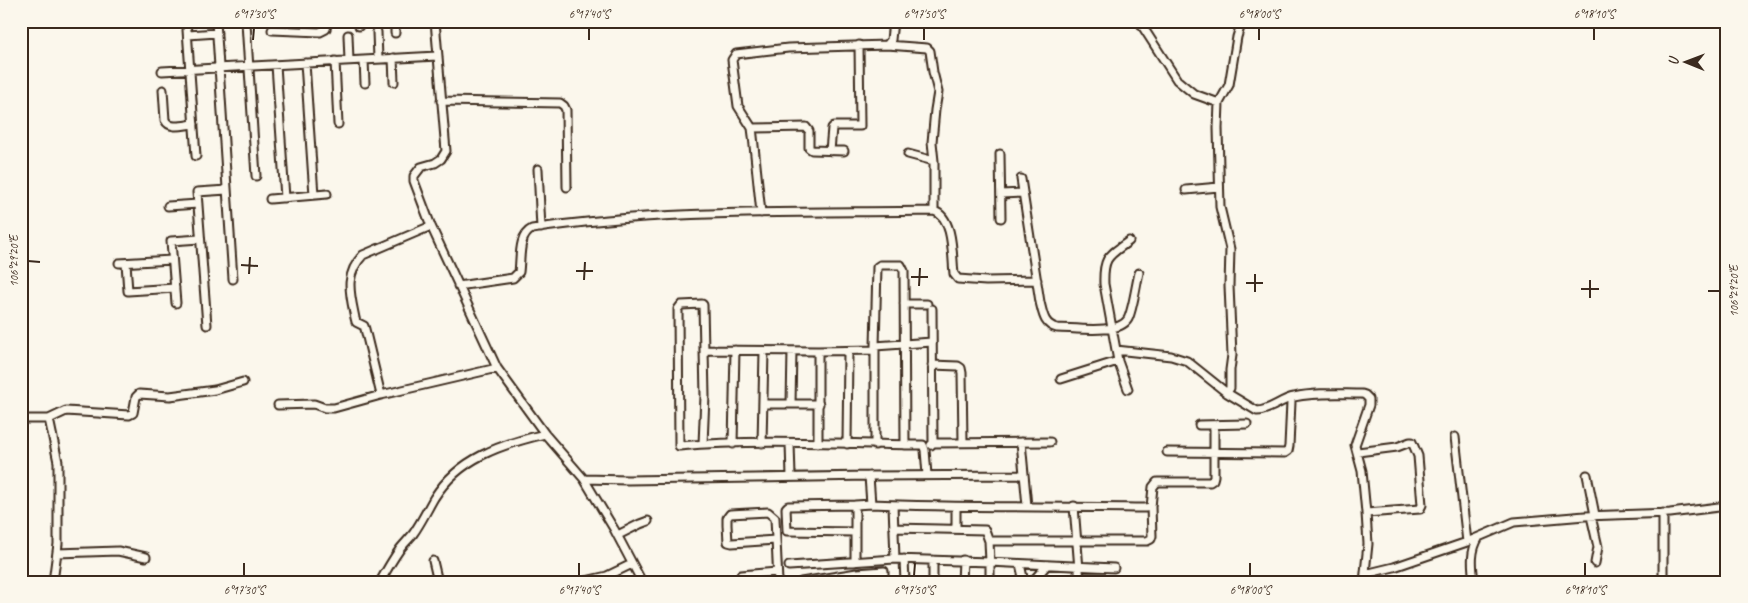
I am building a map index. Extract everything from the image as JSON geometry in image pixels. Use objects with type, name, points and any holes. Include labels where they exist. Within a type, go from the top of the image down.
[{"type":"street","points":[[216,21],[233,279]]},
{"type":"street","points":[[272,30],[320,32],[326,29],[328,21]]},
{"type":"street","points":[[394,32],[395,21]]},
{"type":"street","points":[[435,21],[446,151],[441,159],[435,163],[421,167],[416,172],[414,181],[431,226],[497,368],[545,434],[584,479],[618,535],[642,582]]},
{"type":"street","points":[[887,45],[891,40],[893,21]]},
{"type":"street","points":[[1139,21],[1177,80],[1194,94],[1219,103]]},
{"type":"street","points":[[1227,393],[1230,388],[1232,355],[1229,286],[1230,241],[1221,215],[1219,103],[1229,85],[1237,37],[1242,21]]},
{"type":"street","points":[[246,23],[256,176]]},
{"type":"street","points":[[196,156],[188,32],[217,33]]},
{"type":"street","points":[[377,32],[378,59]]},
{"type":"street","points":[[348,35],[349,60]]},
{"type":"street","points":[[761,213],[752,128],[738,106],[732,60],[736,54],[788,48],[887,45],[930,49],[938,92],[932,142],[934,211]]},
{"type":"street","points":[[830,151],[832,128],[834,126],[860,126],[859,46]]},
{"type":"street","points":[[162,71],[438,56]]},
{"type":"street","points":[[393,58],[394,82]]},
{"type":"street","points":[[364,60],[365,83]]},
{"type":"street","points":[[335,61],[338,124]]},
{"type":"street","points":[[305,63],[314,195]]},
{"type":"street","points":[[276,65],[285,198]]},
{"type":"street","points":[[163,90],[165,120],[167,124],[171,126],[194,124]]},
{"type":"street","points":[[441,101],[560,103],[566,110],[567,187]]},
{"type":"street","points":[[752,128],[806,127],[809,131],[809,148],[812,150],[844,151]]},
{"type":"street","points":[[908,154],[934,161]]},
{"type":"street","points":[[1000,154],[1001,218]]},
{"type":"street","points":[[538,169],[541,228]]},
{"type":"street","points":[[1021,179],[1045,321],[1051,326],[1057,328],[1113,329],[1123,324],[1128,319],[1139,273]]},
{"type":"street","points":[[1186,190],[1219,187]]},
{"type":"street","points":[[206,325],[197,192],[227,190]]},
{"type":"street","points":[[270,199],[327,194]]},
{"type":"street","points":[[1001,194],[1023,194]]},
{"type":"street","points":[[168,206],[198,204]]},
{"type":"street","points":[[458,286],[516,276],[519,272],[522,239],[526,232],[532,229],[616,220],[761,213],[934,211],[940,213],[948,223],[954,274],[958,279],[986,281],[1037,280]]},
{"type":"street","points":[[380,395],[365,329],[364,326],[356,322],[355,318],[349,290],[352,271],[355,263],[363,254],[431,226]]},
{"type":"street","points":[[176,303],[171,241],[200,239]]},
{"type":"street","points":[[1128,389],[1118,361],[1104,284],[1104,266],[1109,256],[1129,241]]},
{"type":"street","points":[[172,260],[123,263],[128,291],[175,288]]},
{"type":"street","points":[[875,445],[875,348],[878,265],[903,267],[904,445]]},
{"type":"street","points":[[703,444],[705,396],[703,304],[681,304],[678,309],[679,446],[762,443],[923,445],[927,475]]},
{"type":"street","points":[[904,304],[929,306],[932,342],[933,443]]},
{"type":"street","points":[[704,350],[848,351],[932,342]]},
{"type":"street","points":[[733,444],[735,350]]},
{"type":"street","points":[[1116,350],[1171,356],[1187,361],[1227,393],[1257,411],[1262,411],[1285,399],[1299,396],[1366,395],[1369,405],[1356,442],[1362,471],[1368,544],[1364,582]]},
{"type":"street","points":[[762,443],[764,351]]},
{"type":"street","points":[[791,404],[792,351]]},
{"type":"street","points":[[847,444],[848,351]]},
{"type":"street","points":[[818,352],[818,443]]},
{"type":"street","points":[[1061,379],[1118,361]]},
{"type":"street","points":[[932,365],[958,366],[961,368],[962,442]]},
{"type":"street","points":[[278,405],[314,404],[325,408],[334,408],[380,395],[497,368]]},
{"type":"street","points":[[21,418],[49,419],[66,411],[132,415],[136,396],[139,394],[170,396],[215,390],[243,382]]},
{"type":"street","points":[[1167,452],[1285,453],[1290,446],[1291,402]]},
{"type":"street","points":[[763,404],[818,404]]},
{"type":"street","points":[[49,419],[58,462],[58,517],[53,582]]},
{"type":"street","points":[[1199,425],[1247,424]]},
{"type":"street","points":[[989,541],[1151,540],[1152,487],[1157,482],[1210,482],[1213,480],[1214,425]]},
{"type":"street","points":[[380,582],[435,497],[467,463],[482,454],[513,442],[545,434]]},
{"type":"street","points":[[1456,437],[1467,542]]},
{"type":"street","points":[[1021,442],[1027,506]]},
{"type":"street","points":[[925,450],[933,443],[1050,442]]},
{"type":"street","points":[[1358,452],[1397,447],[1412,442],[1418,456],[1422,505],[1420,509],[1366,512]]},
{"type":"street","points":[[790,443],[791,477]]},
{"type":"street","points":[[584,479],[1023,475]]},
{"type":"street","points":[[1587,475],[1592,496],[1598,547],[1595,563]]},
{"type":"street","points":[[869,476],[871,504]]},
{"type":"street","points":[[855,532],[787,531],[786,508],[788,506],[871,504],[956,507],[1151,507]]},
{"type":"street","points":[[855,505],[855,562]]},
{"type":"street","points":[[893,505],[896,559]]},
{"type":"street","points":[[1074,506],[1080,582]]},
{"type":"street","points":[[1366,574],[1394,567],[1467,542],[1514,522],[1663,513],[1727,506]]},
{"type":"street","points":[[956,507],[956,529]]},
{"type":"street","points":[[776,540],[728,542],[727,518],[730,514],[768,512],[775,518],[778,582]]},
{"type":"street","points":[[1663,513],[1663,582]]},
{"type":"street","points":[[618,535],[648,521]]},
{"type":"street","points":[[894,528],[985,530],[989,541],[990,582]]},
{"type":"street","points":[[1474,582],[1472,553],[1479,537]]},
{"type":"street","points":[[56,554],[118,551],[146,557]]},
{"type":"street","points":[[904,559],[905,582]]},
{"type":"street","points":[[788,566],[904,559],[963,560],[1114,568]]},
{"type":"street","points":[[933,560],[933,582]]},
{"type":"street","points":[[962,582],[963,560]]},
{"type":"street","points":[[433,561],[438,582]]},
{"type":"street","points":[[581,582],[607,576],[632,564]]},
{"type":"street","points":[[1020,564],[1024,582]]},
{"type":"street","points":[[1032,582],[1047,565]]},
{"type":"street","points":[[801,582],[829,580],[857,573],[884,571],[884,582]]},
{"type":"street","points":[[741,575],[777,572]]},
{"type":"street","points":[[857,573],[857,582]]}]
